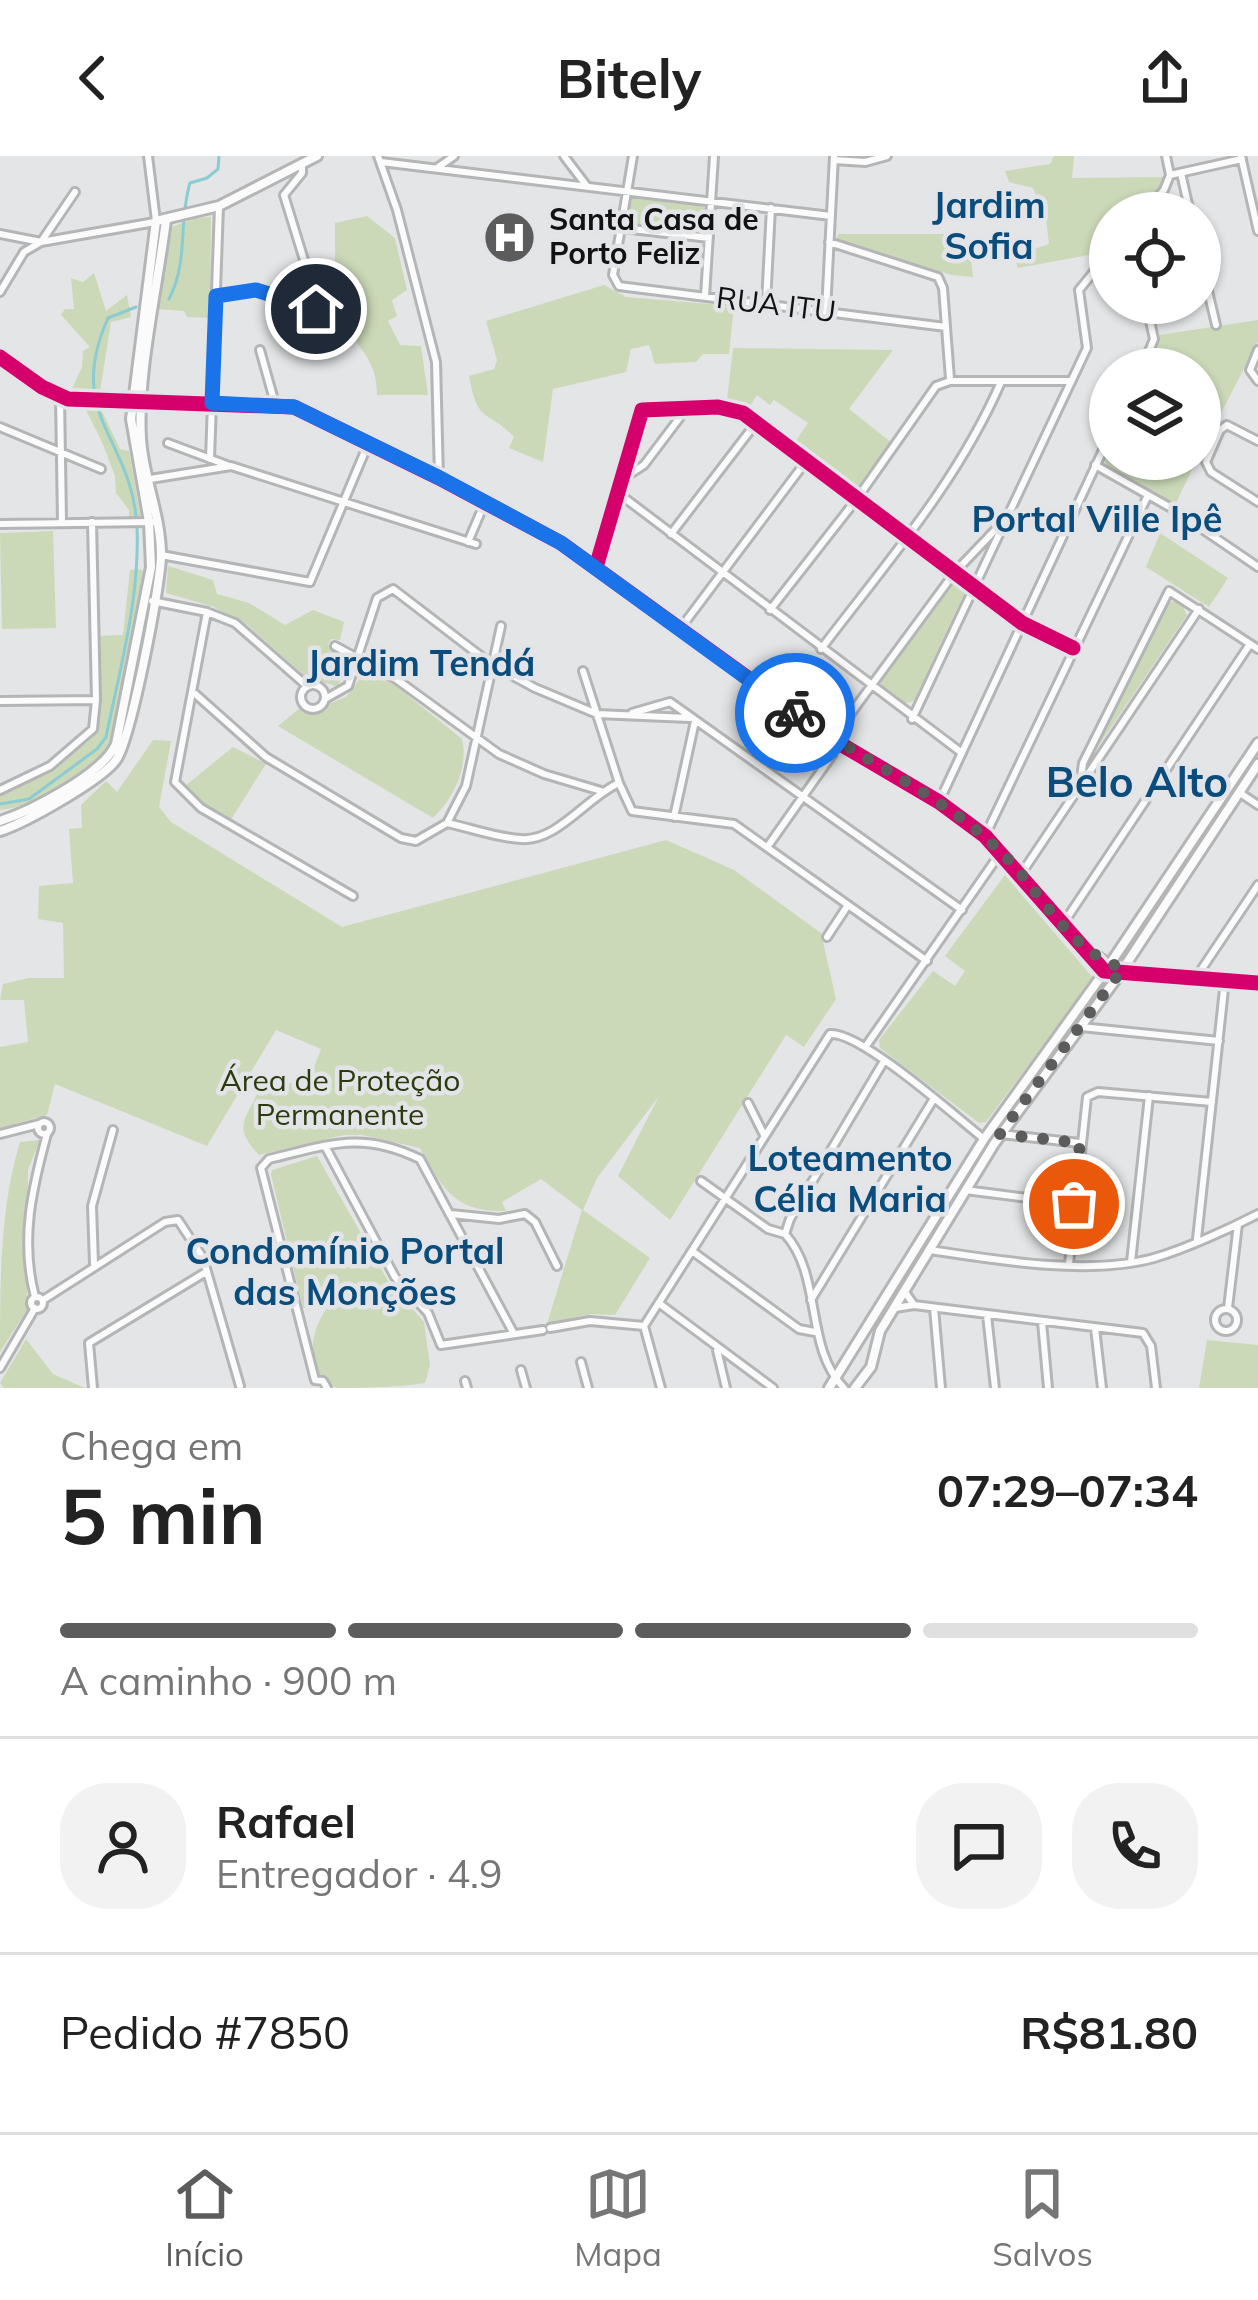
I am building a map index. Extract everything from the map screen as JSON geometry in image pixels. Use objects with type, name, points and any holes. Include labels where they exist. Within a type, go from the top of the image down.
[{"type":"main road","points":[[161,221],[219,206],[317,156]]},
{"type":"main road","points":[[0,821],[99,766],[112,753],[151,601],[152,554],[137,401],[157,290],[161,221]]},
{"type":"main road","points":[[145,341],[146,297],[161,221]]},
{"type":"main road","points":[[0,831],[24,822],[115,763],[125,738],[161,555],[149,522]]},
{"type":"main road","points":[[829,1388],[984,1139],[1107,968],[1258,743]]},
{"type":"main road","points":[[859,1387],[872,1367],[880,1331],[1000,1134],[1121,972],[1258,764]]},
{"type":"main road","points":[[851,1353],[863,1355],[872,1367]]},
{"type":"street","points":[[0,292],[24,252],[41,242],[161,221],[148,156]]},
{"type":"street","points":[[437,169],[454,156]]},
{"type":"street","points":[[564,156],[586,185]]},
{"type":"street","points":[[633,156],[622,227],[709,238]]},
{"type":"street","points":[[705,296],[714,156]]},
{"type":"street","points":[[826,310],[834,158],[865,162],[887,156]]},
{"type":"street","points":[[1162,192],[1169,176],[1166,156]]},
{"type":"street","points":[[1169,176],[1241,157],[1258,231]]},
{"type":"street","points":[[440,478],[436,362],[380,159],[831,216]]},
{"type":"street","points":[[296,302],[308,273],[284,195],[302,173],[302,166]]},
{"type":"street","points":[[1181,173],[1185,192]]},
{"type":"street","points":[[41,242],[75,192]]},
{"type":"street","points":[[209,459],[219,206]]},
{"type":"street","points":[[766,303],[771,208]]},
{"type":"street","name":"RUA ITU","points":[[622,227],[613,275],[626,290],[946,326]]},
{"type":"street","points":[[0,234],[41,242]]},
{"type":"street","points":[[830,242],[933,273],[943,288],[950,381]]},
{"type":"street","points":[[912,719],[1088,344],[1079,290],[1089,278]]},
{"type":"street","points":[[216,296],[256,290],[316,309]]},
{"type":"street","points":[[260,350],[276,406]]},
{"type":"street","points":[[1255,378],[1258,350]]},
{"type":"street","points":[[1,361],[60,396],[84,400],[294,407],[440,478],[561,543],[840,745],[939,802],[985,836],[1107,968],[1258,983]]},
{"type":"street","points":[[770,610],[856,500],[931,390],[950,381],[1071,381]]},
{"type":"street","points":[[820,649],[970,449],[1001,382]]},
{"type":"street","points":[[60,396],[62,523]]},
{"type":"street","points":[[622,479],[650,458],[687,408]]},
{"type":"street","points":[[596,567],[642,410],[733,409],[1022,623],[1073,648]]},
{"type":"street","points":[[671,535],[756,423]]},
{"type":"street","points":[[0,427],[101,469]]},
{"type":"street","points":[[1258,441],[1236,427],[1224,427],[1206,466],[1258,502]]},
{"type":"street","points":[[168,443],[472,543],[485,502]]},
{"type":"street","points":[[161,555],[306,584],[314,580],[368,444]]},
{"type":"street","points":[[680,629],[805,463]]},
{"type":"street","points":[[146,480],[231,466]]},
{"type":"street","points":[[939,802],[1089,479]]},
{"type":"street","points":[[1121,480],[1258,567]]},
{"type":"street","points":[[618,493],[962,753]]},
{"type":"street","points":[[985,836],[1148,495]]},
{"type":"street","points":[[0,790],[50,766],[88,737],[95,720],[92,522]]},
{"type":"street","points":[[0,524],[149,522]]},
{"type":"street","points":[[832,739],[955,572],[983,538],[1000,526]]},
{"type":"street","points":[[307,686],[301,698],[316,709],[348,686],[377,598],[388,590],[399,592],[490,664],[535,688],[597,714],[692,720]]},
{"type":"street","points":[[1063,924],[1254,646],[1171,590],[1082,763],[1081,780]]},
{"type":"street","points":[[151,601],[207,612],[251,634],[307,686],[320,687],[325,699]]},
{"type":"street","points":[[1021,874],[1199,609]]},
{"type":"street","points":[[207,612],[175,782],[201,808],[352,896]]},
{"type":"street","points":[[194,692],[266,757],[401,838],[416,841],[446,823],[466,786],[501,626]]},
{"type":"street","points":[[335,646],[397,679],[499,754],[601,791]]},
{"type":"street","points":[[584,671],[632,811],[730,822],[927,961]]},
{"type":"street","points":[[0,701],[97,700]]},
{"type":"street","points":[[629,714],[668,701],[962,910]]},
{"type":"street","points":[[674,817],[692,720]]},
{"type":"street","points":[[768,847],[840,745]]},
{"type":"street","points":[[446,823],[535,838],[619,783]]},
{"type":"street","points":[[1240,793],[1258,805]]},
{"type":"street","points":[[866,1047],[1001,852]]},
{"type":"street","points":[[1196,979],[1258,885]]},
{"type":"street","points":[[827,937],[848,905]]},
{"type":"street","points":[[1197,1239],[1226,980]]},
{"type":"street","points":[[1081,1027],[1219,1041]]},
{"type":"street","points":[[644,1326],[824,1037],[836,1032],[866,1047],[984,1139]]},
{"type":"street","points":[[785,1234],[884,1060]]},
{"type":"street","points":[[1069,1264],[1080,1143],[1090,1095],[1212,1102]]},
{"type":"street","points":[[1131,1262],[1148,1096]]},
{"type":"street","points":[[811,1300],[933,1100]]},
{"type":"street","points":[[748,1103],[764,1135]]},
{"type":"street","points":[[0,1133],[48,1123],[28,1209],[29,1276],[39,1298]]},
{"type":"street","points":[[94,1264],[92,1206],[113,1130]]},
{"type":"street","points":[[1000,1134],[1080,1143]]},
{"type":"street","points":[[315,1380],[262,1166],[269,1160],[344,1141],[364,1141],[420,1159],[514,1334]]},
{"type":"street","points":[[325,1146],[395,1277],[428,1313],[441,1346],[590,1322],[644,1326]]},
{"type":"street","points":[[700,1181],[794,1244],[811,1300],[815,1333],[844,1388]]},
{"type":"street","points":[[965,1190],[1074,1204]]},
{"type":"street","points":[[451,1214],[499,1219],[525,1214],[535,1222],[556,1266]]},
{"type":"street","points":[[930,1250],[1069,1264],[1131,1262],[1155,1258],[1258,1214]]},
{"type":"street","points":[[0,1368],[35,1309],[31,1303],[165,1222],[178,1220],[194,1239],[240,1386]]},
{"type":"street","points":[[1228,1308],[1238,1224]]},
{"type":"street","points":[[692,1251],[799,1329],[815,1333]]},
{"type":"street","points":[[93,1388],[89,1343],[206,1272]]},
{"type":"street","points":[[905,1292],[914,1305]]},
{"type":"street","points":[[660,1304],[773,1388]]},
{"type":"street","points":[[895,1308],[914,1305],[1143,1333],[1156,1388]]},
{"type":"street","points":[[934,1308],[941,1388]]},
{"type":"street","points":[[987,1315],[995,1388]]},
{"type":"street","points":[[1042,1322],[1048,1388]]},
{"type":"street","points":[[644,1326],[661,1388]]},
{"type":"street","points":[[1095,1328],[1102,1388]]},
{"type":"street","points":[[716,1347],[726,1388]]},
{"type":"street","points":[[581,1362],[588,1388]]},
{"type":"street","points":[[827,1362],[841,1367]]},
{"type":"street","points":[[521,1370],[526,1388]]},
{"type":"street","points":[[309,1388],[315,1380]]},
{"type":"street","points":[[315,1380],[323,1381],[327,1388]]},
{"type":"green space","points":[[1054,156],[1074,156],[1072,178],[1164,177],[1155,192],[1089,192],[1089,255],[1018,268],[1014,256],[1049,244],[1046,219],[1033,188],[1009,182],[1005,171],[1050,164]]},
{"type":"green space","points":[[636,196],[700,203],[706,210],[705,225],[697,232],[632,225],[626,213]]},
{"type":"green space","points":[[367,216],[395,238],[407,290],[392,300],[397,316],[388,321],[400,345],[421,346],[428,395],[377,395],[371,364],[340,322],[323,326],[335,278],[335,223]]},
{"type":"green space","points":[[211,217],[210,318],[156,309],[169,228]]},
{"type":"green space","points":[[838,234],[968,234],[973,277],[837,240]]},
{"type":"green space","points":[[94,273],[106,311],[127,295],[131,317],[111,322],[99,397],[71,391],[82,367],[83,351],[90,347],[61,315],[65,309],[74,309],[71,278],[83,282]]},
{"type":"green space","points":[[604,285],[626,297],[734,306],[729,354],[655,364],[649,345],[631,349],[626,372],[553,389],[543,462],[509,448],[514,437],[480,410],[469,376],[494,369],[497,360],[486,321]]},
{"type":"green space","points":[[1258,320],[1258,341],[1221,413],[1221,348],[1154,348],[1159,335]]},
{"type":"green space","points":[[733,348],[893,350],[849,409],[892,443],[860,486],[848,487],[793,445],[808,423],[774,400],[770,405],[757,395],[748,409],[727,400]]},
{"type":"green space","points":[[84,406],[100,407],[120,449],[129,451],[141,519],[129,519]]},
{"type":"green space","points":[[1129,480],[1187,480],[1175,505]]},
{"type":"green space","points":[[53,531],[56,628],[2,629],[0,533]]},
{"type":"green space","points":[[1160,533],[1228,578],[1209,607],[1146,567]]},
{"type":"green space","points":[[168,566],[213,580],[217,594],[249,603],[285,625],[313,610],[344,622],[340,640],[331,639],[328,645],[348,660],[338,687],[305,676],[247,625],[214,607],[166,593]]},
{"type":"green space","points":[[130,570],[147,572],[110,746],[60,787],[0,810],[0,793],[34,779],[89,741],[100,704],[98,636],[123,635]]},
{"type":"green space","points":[[958,582],[965,592],[914,701],[902,704],[881,687],[881,677]]},
{"type":"green space","points":[[1180,601],[1187,615],[1087,763],[1168,602]]},
{"type":"green space","points":[[365,672],[395,685],[462,739],[458,782],[433,818],[278,726],[300,708],[314,710],[346,697]]},
{"type":"green space","points":[[153,740],[171,741],[159,807],[171,822],[342,927],[666,840],[734,870],[821,933],[836,999],[804,1047],[786,1035],[670,1220],[618,1176],[659,1096],[597,1178],[583,1210],[650,1258],[615,1315],[591,1314],[547,1324],[582,1210],[541,1179],[502,1202],[506,1211],[489,1211],[452,1195],[420,1148],[344,1135],[259,1155],[246,1138],[244,1124],[259,1090],[310,1078],[321,1049],[276,1030],[207,1146],[55,1084],[47,1115],[0,1128],[0,1047],[28,1042],[24,1000],[0,1000],[3,984],[64,978],[63,923],[38,919],[39,886],[73,883],[69,829],[82,828],[81,805],[106,781],[117,792]]},
{"type":"green space","points":[[233,747],[266,764],[230,821],[203,805],[185,786]]},
{"type":"green space","points":[[1005,875],[1093,978],[986,1122],[979,1123],[880,1048],[879,1040],[933,971],[955,986],[965,971],[945,956]]},
{"type":"green space","points":[[40,1140],[28,1170],[27,1310],[0,1352],[8,1192],[20,1142]]},
{"type":"green space","name":"Área de Proteção Permanente","points":[[317,1156],[388,1281],[424,1322],[430,1365],[425,1383],[338,1388],[318,1374],[313,1339],[328,1307],[303,1308],[271,1175],[272,1170]]},
{"type":"green space","points":[[26,1339],[53,1374],[85,1388],[4,1388],[0,1383]]},
{"type":"green space","points":[[1207,1340],[1258,1345],[1258,1388],[1199,1388]]},
{"type":"waterway","points":[[169,299],[179,270],[190,183],[218,169],[219,156]]},
{"type":"waterway","points":[[0,804],[29,799],[97,749],[106,737],[132,607],[137,528],[133,497],[104,426],[93,380],[96,352],[108,318],[136,307]]},
{"type":"cycle path","points":[[0,357],[68,399],[294,407],[439,478],[561,543],[832,739],[939,802],[985,836],[1104,971],[1258,983]]},
{"type":"cycle path","points":[[596,567],[642,410],[718,407],[743,413],[1022,623],[1073,648]]},
{"type":"way so far","points":[[795,713],[985,836],[1082,946],[1123,968],[1000,1134],[1080,1143],[1074,1204]]},
{"type":"place","name":"Santa Casa de Porto Feliz","points":[[510,237]]},
{"type":"district","name":"Jardim Sofia","points":[[989,226]]},
{"type":"district","name":"Portal Ville Ipê","points":[[1097,519]]},
{"type":"district","name":"Jardim Tendá","points":[[421,663]]},
{"type":"district","name":"Belo Alto","points":[[1137,782]]},
{"type":"district","name":"Loteamento Célia Maria","points":[[850,1178]]},
{"type":"district","name":"Condomínio Portal das Monções","points":[[345,1272]]},
{"type":"route","points":[[316,309],[256,290],[216,296],[212,403],[294,407],[440,478],[561,543],[795,713]]}]
